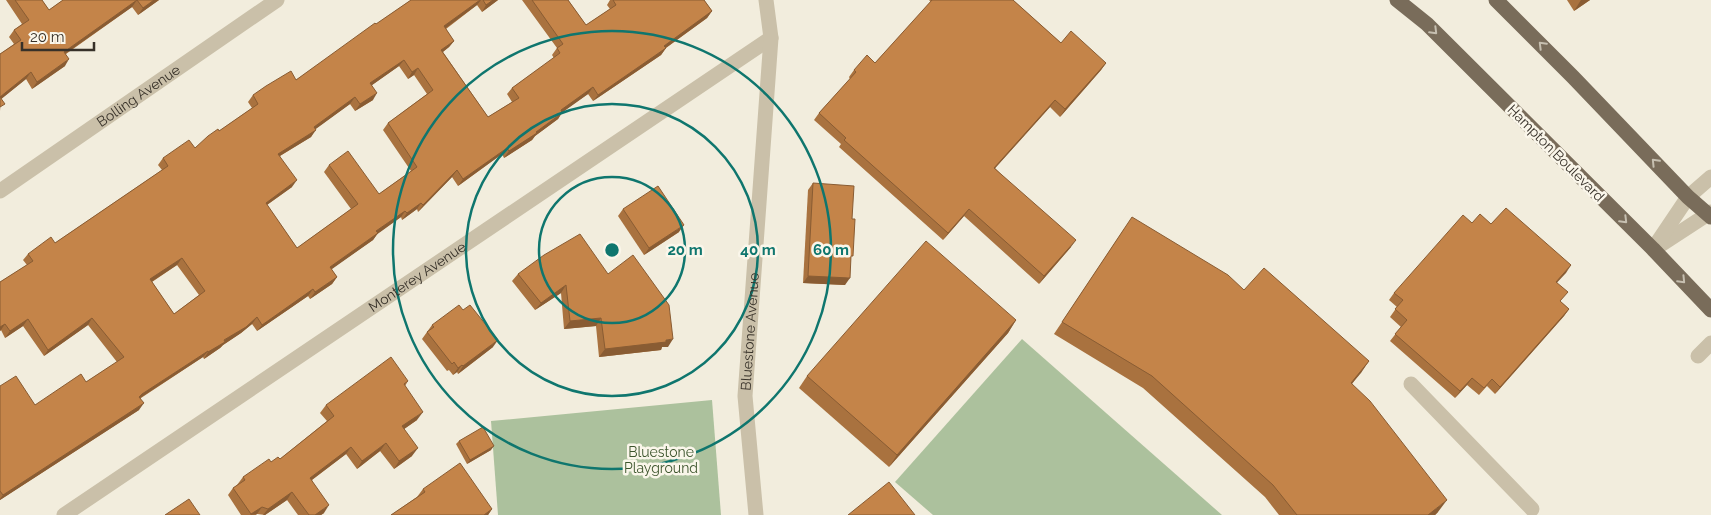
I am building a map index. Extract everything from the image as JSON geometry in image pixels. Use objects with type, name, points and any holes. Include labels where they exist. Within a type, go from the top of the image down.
[{"type":"main road","name":"Hampton Boulevard","points":[[1397,0],[1427,24],[1653,249],[1711,310]]},
{"type":"main road","points":[[1496,0],[1574,77],[1688,197],[1710,215]]},
{"type":"street","name":"Bolling Avenue","points":[[0,191],[277,0]]},
{"type":"street","name":"Bluestone Avenue","points":[[756,515],[745,396],[772,38],[766,0]]},
{"type":"street","name":"Monterey Avenue","points":[[64,515],[772,38]]},
{"type":"street","points":[[1653,249],[1688,197],[1711,177]]},
{"type":"street","points":[[1653,249],[1710,215]]},
{"type":"street","points":[[1698,356],[1711,343]]},
{"type":"street","points":[[1411,384],[1532,508]]},
{"type":"green space","points":[[1022,339],[1222,515],[933,515],[895,482]]},
{"type":"green space","name":"Bluestone Playground","points":[[712,400],[721,515],[498,515],[491,421]]},
{"type":"building","points":[[15,0],[42,0],[49,10],[63,0],[137,0],[64,52],[69,59],[37,82],[31,72],[0,97],[0,54],[21,40],[14,30],[29,20]]},
{"type":"building","points":[[137,0],[154,0],[143,8]]},
{"type":"building","points":[[411,0],[480,0],[444,26],[454,41],[441,50],[488,117],[519,98],[512,88],[560,53],[557,48],[563,44],[532,0],[568,0],[586,25],[616,5],[613,0],[704,0],[712,11],[664,46],[666,48],[598,95],[593,87],[561,110],[562,113],[537,133],[509,151],[507,148],[463,179],[457,170],[423,205],[421,203],[407,213],[405,211],[330,267],[337,277],[315,292],[313,289],[262,325],[257,317],[246,327],[224,340],[225,342],[142,394],[139,397],[144,403],[3,495],[0,491],[0,386],[16,376],[35,405],[81,374],[86,382],[124,357],[92,318],[48,350],[28,319],[10,331],[5,324],[0,327],[0,282],[33,261],[28,254],[51,237],[55,243],[168,166],[163,158],[189,140],[195,148],[218,129],[219,131],[258,104],[253,95],[266,86],[291,71],[296,80]],"holes":[[[404,60],[412,72],[418,68],[433,90],[388,123],[417,167],[379,194],[348,151],[329,165],[358,204],[297,248],[266,203],[297,180],[278,154],[316,130],[314,127],[355,97],[360,104],[377,93],[370,83]],[[182,258],[205,291],[174,314],[150,279]]]},
{"type":"building","points":[[483,0],[493,0],[486,5]]},
{"type":"building","points":[[932,0],[1013,0],[1061,43],[1071,31],[1106,63],[1065,109],[1055,100],[994,168],[1076,240],[1044,276],[969,209],[948,233],[844,140],[846,138],[819,113],[856,72],[854,70],[867,55],[875,63]]},
{"type":"building","points":[[0,97],[5,104],[0,107]]},
{"type":"building","points":[[813,183],[854,186],[852,219],[855,219],[850,278],[808,276]]},
{"type":"building","points":[[658,186],[684,225],[649,248],[623,209]]},
{"type":"building","points":[[1506,208],[1571,265],[1556,282],[1568,292],[1560,301],[1569,309],[1500,387],[1492,379],[1484,388],[1472,378],[1460,391],[1395,334],[1407,320],[1395,309],[1403,300],[1394,293],[1463,215],[1472,223],[1480,214],[1491,224]]},
{"type":"building","points":[[1132,217],[1228,275],[1244,290],[1264,268],[1369,361],[1351,383],[1370,401],[1447,500],[1428,515],[1297,515],[1273,485],[1152,376],[1062,322]]},
{"type":"building","points":[[580,234],[608,274],[633,255],[669,305],[673,339],[666,340],[666,342],[605,349],[601,318],[570,321],[566,285],[541,303],[518,274],[544,255]]},
{"type":"building","points":[[926,241],[1016,320],[897,455],[807,376]]},
{"type":"building","points":[[459,305],[463,310],[470,305],[498,340],[458,368],[454,362],[452,364],[427,332],[434,327],[432,325]]},
{"type":"building","points":[[391,357],[408,381],[404,384],[423,412],[402,426],[418,448],[399,461],[386,443],[362,461],[351,447],[310,478],[329,505],[315,515],[309,515],[292,492],[268,509],[262,507],[251,514],[233,488],[245,480],[243,477],[269,459],[271,462],[278,457],[280,459],[334,416],[326,405]]},
{"type":"building","points":[[483,427],[494,446],[470,460],[459,441]]},
{"type":"building","points":[[460,463],[492,509],[484,515],[391,515],[425,492],[423,489]]},
{"type":"building","points":[[889,482],[915,515],[848,515]]},
{"type":"building","points":[[189,499],[200,515],[165,515]]}]
